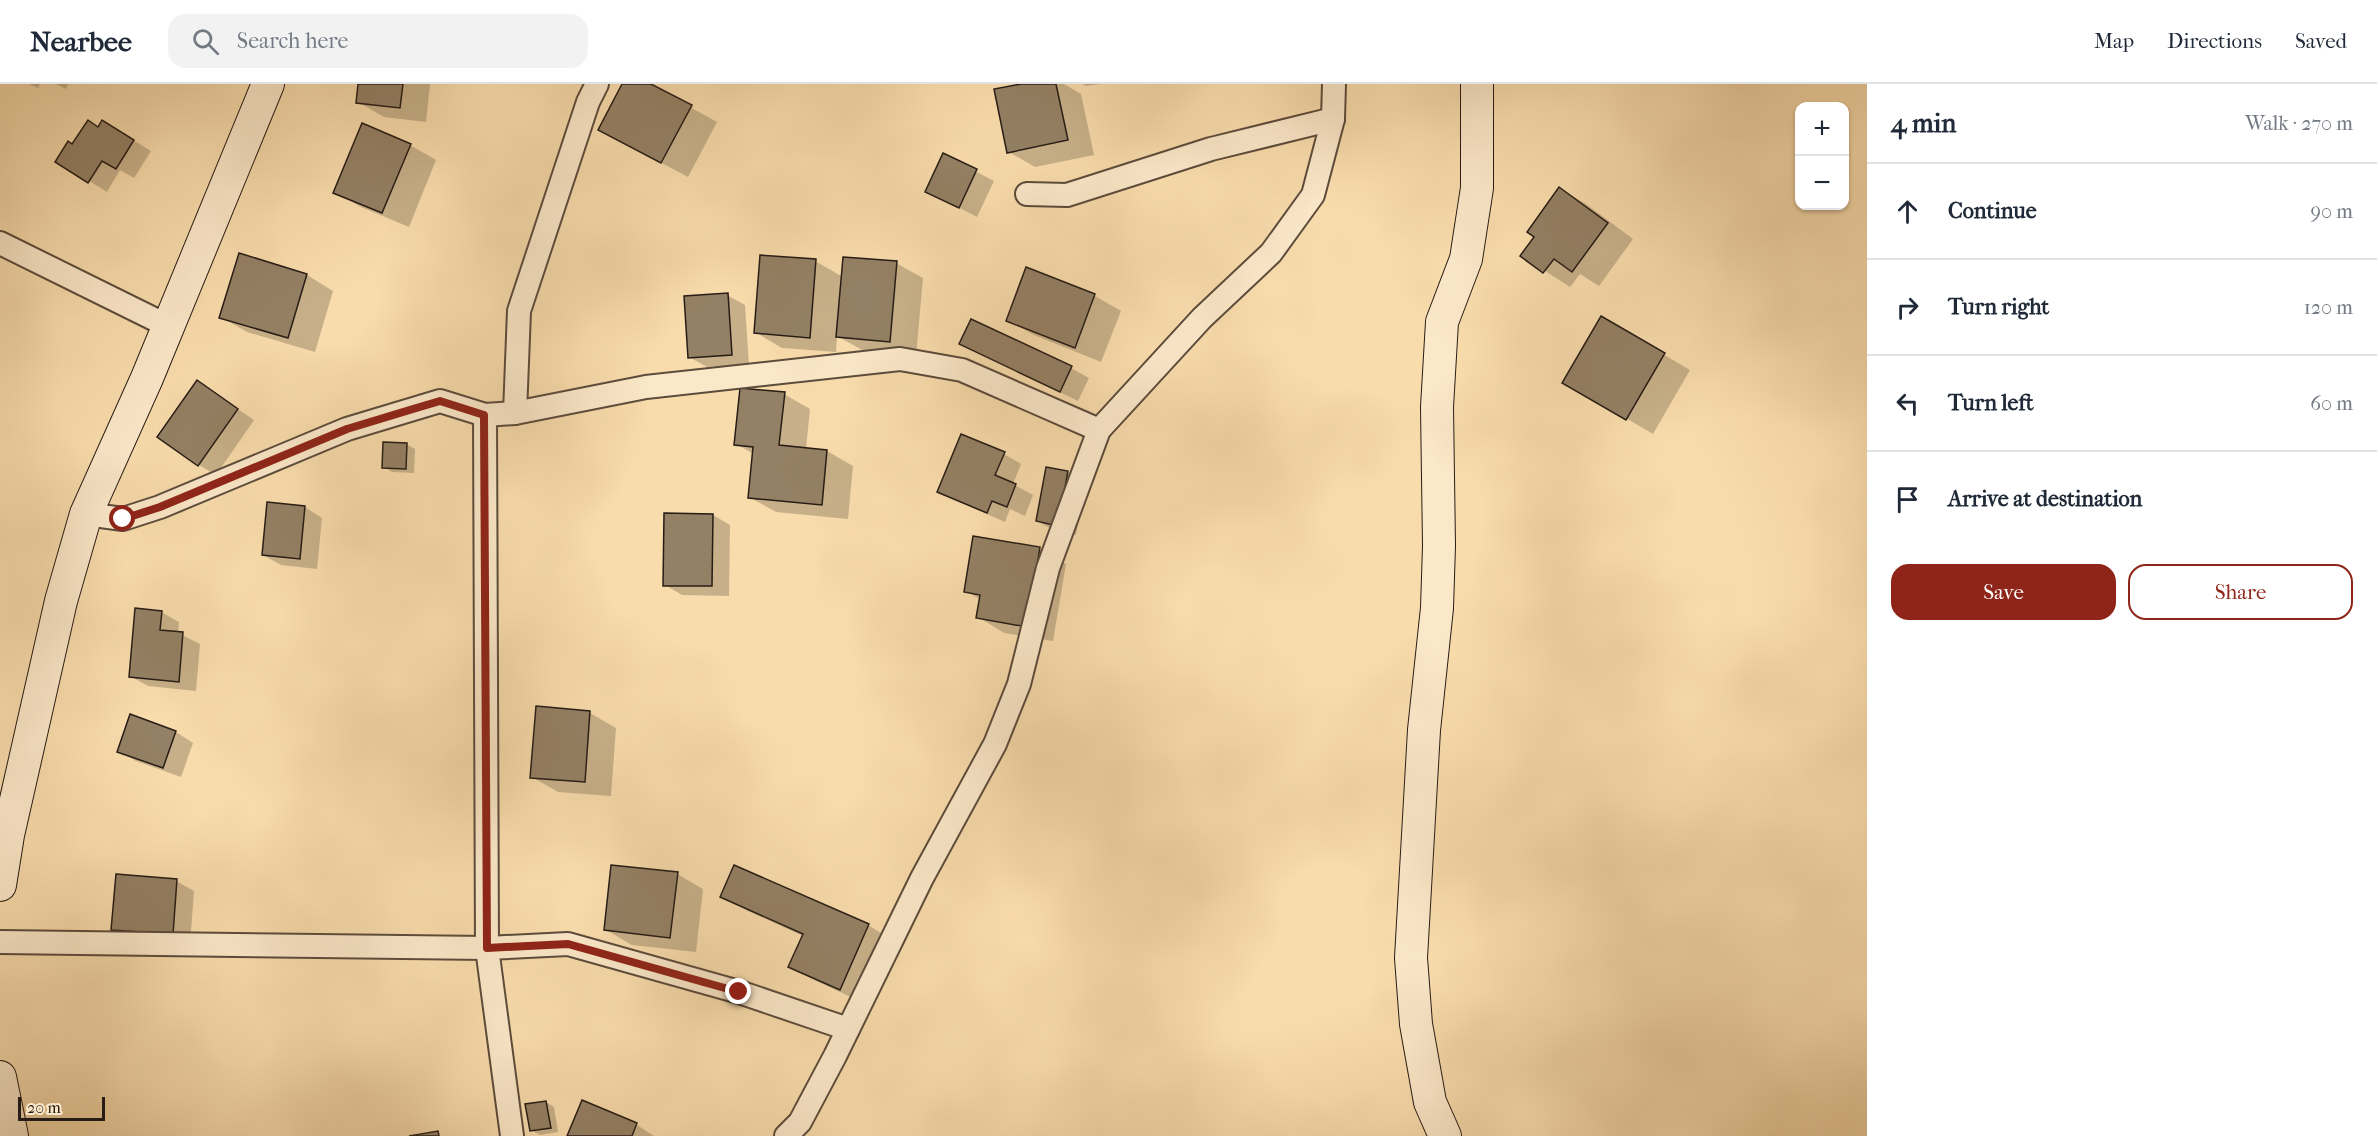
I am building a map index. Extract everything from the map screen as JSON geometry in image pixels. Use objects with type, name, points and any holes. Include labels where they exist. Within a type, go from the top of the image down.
[{"type":"street","points":[[0,885],[4,833],[61,601],[86,514],[147,378],[268,84]]},
{"type":"street","points":[[515,413],[519,311],[588,102],[597,84]]},
{"type":"street","points":[[786,1136],[800,1122],[922,878],[995,744],[1019,684],[1048,568],[1099,430],[1202,318],[1271,253],[1313,195],[1333,119],[1334,84]]},
{"type":"street","points":[[1444,1136],[1430,1102],[1416,1024],[1411,957],[1424,730],[1437,608],[1439,546],[1437,408],[1442,322],[1466,259],[1478,188],[1477,84]]},
{"type":"street","points":[[1027,194],[1067,195],[1211,149],[1333,119]]},
{"type":"street","points":[[0,243],[168,326]]},
{"type":"street","points":[[86,514],[123,519],[160,507],[347,429],[440,401],[484,415],[515,413],[646,387],[900,358],[962,370],[1099,430]]},
{"type":"street","points":[[484,415],[487,948],[512,1136]]},
{"type":"street","points":[[0,942],[487,948],[568,944],[739,992],[848,1029]]},
{"type":"street","points":[[0,1077],[12,1136]]},
{"type":"building","points":[[358,84],[403,84],[400,108],[356,103]]},
{"type":"building","points":[[622,84],[651,84],[692,105],[661,163],[598,130]]},
{"type":"building","points":[[1021,84],[1056,84],[1068,140],[1007,153],[994,89]]},
{"type":"building","points":[[88,120],[98,127],[102,120],[134,140],[116,169],[102,161],[88,183],[55,162],[68,141],[72,144]]},
{"type":"building","points":[[362,123],[411,144],[382,213],[333,193]]},
{"type":"building","points":[[943,153],[977,169],[959,208],[925,192]]},
{"type":"building","points":[[1559,187],[1608,223],[1572,272],[1554,259],[1543,273],[1520,256],[1534,237],[1527,232]]},
{"type":"building","points":[[239,253],[307,274],[288,338],[219,318]]},
{"type":"building","points":[[760,255],[816,259],[810,338],[754,333]]},
{"type":"building","points":[[843,257],[897,261],[890,342],[836,337]]},
{"type":"building","points":[[1026,267],[1095,294],[1075,348],[1006,321]]},
{"type":"building","points":[[728,293],[732,355],[688,358],[684,296]]},
{"type":"building","points":[[1601,316],[1665,353],[1626,420],[1562,383]]},
{"type":"building","points":[[971,319],[1072,366],[1060,392],[959,344]]},
{"type":"building","points":[[197,380],[238,409],[198,466],[157,437]]},
{"type":"building","points":[[740,388],[785,392],[779,445],[827,450],[822,505],[748,498],[753,447],[734,445]]},
{"type":"building","points":[[961,434],[1005,452],[995,475],[1016,484],[1007,507],[992,501],[987,513],[937,492]]},
{"type":"building","points":[[383,442],[407,443],[406,469],[382,468]]},
{"type":"building","points":[[1046,467],[1068,471],[1058,526],[1036,521]]},
{"type":"building","points":[[267,502],[305,506],[300,559],[262,555]]},
{"type":"building","points":[[664,513],[713,514],[712,586],[663,586]]},
{"type":"building","points":[[973,536],[1040,547],[1027,627],[976,618],[980,595],[964,592]]},
{"type":"building","points":[[135,608],[162,611],[160,630],[183,632],[179,682],[129,677]]},
{"type":"building","points":[[536,706],[590,711],[585,782],[530,778]]},
{"type":"building","points":[[130,714],[176,731],[163,768],[117,752]]},
{"type":"building","points":[[611,865],[678,872],[670,938],[604,930]]},
{"type":"building","points":[[734,865],[869,924],[840,990],[788,967],[803,934],[720,897]]},
{"type":"building","points":[[116,874],[177,879],[173,934],[111,930]]},
{"type":"building","points":[[582,1100],[637,1123],[632,1136],[567,1136]]},
{"type":"building","points":[[546,1101],[551,1128],[530,1131],[525,1104]]},
{"type":"building","points":[[438,1131],[439,1136],[409,1136]]},
{"type":"route","points":[[123,519],[160,507],[347,429],[440,401],[484,415],[487,948],[568,944],[739,992]]}]
